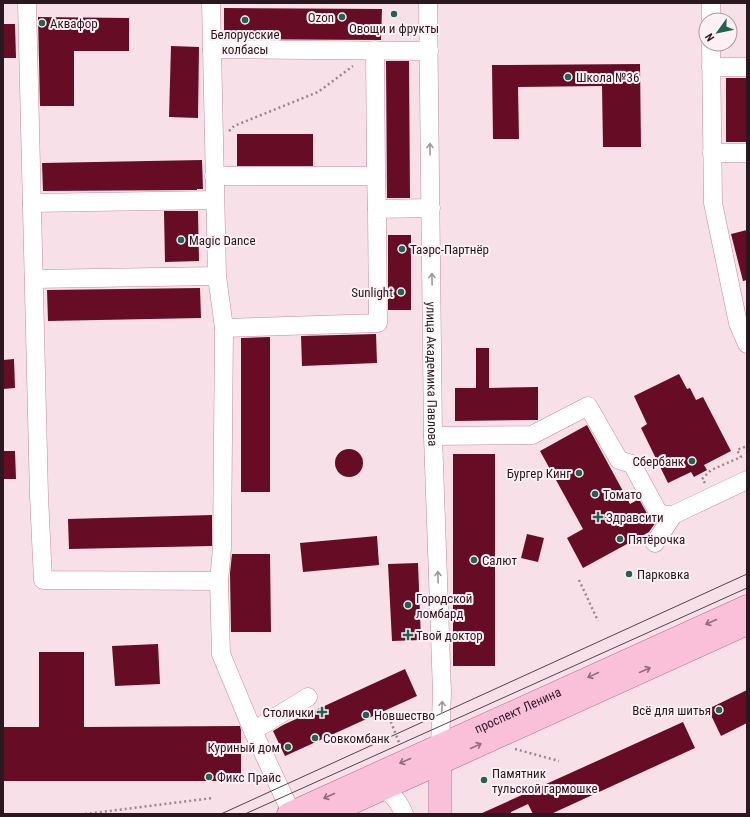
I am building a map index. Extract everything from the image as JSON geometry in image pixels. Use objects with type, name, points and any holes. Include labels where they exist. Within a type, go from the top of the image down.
[{"type":"main road","name":"проспект Ленина","points":[[328,814],[384,789],[440,754],[747,606]]},
{"type":"main road","name":"проспект Ленина","points":[[290,813],[364,780],[440,754],[747,624]]},
{"type":"main road","points":[[440,754],[440,814]]},
{"type":"street","points":[[27,3],[39,496],[43,580],[219,581]]},
{"type":"street","points":[[211,3],[214,200],[217,276],[224,328],[222,548],[219,581],[221,654],[253,731],[290,813]]},
{"type":"street","name":"улица Академика Павлова","points":[[428,3],[433,436],[442,692],[440,754]]},
{"type":"street","points":[[212,49],[429,51]]},
{"type":"street","points":[[224,328],[378,323],[375,50]]},
{"type":"street","points":[[711,52],[713,203],[738,323],[747,344]]},
{"type":"street","points":[[711,68],[747,67]]},
{"type":"street","points":[[712,153],[747,153]]},
{"type":"street","points":[[214,176],[376,176]]},
{"type":"street","points":[[32,203],[214,200]]},
{"type":"street","points":[[376,208],[431,208]]},
{"type":"street","points":[[34,279],[217,276]]},
{"type":"street","points":[[433,436],[532,435],[588,406],[619,460],[632,464],[658,512],[665,515],[673,515],[747,480]]},
{"type":"street","points":[[654,543],[673,515]]},
{"type":"street","points":[[253,731],[308,697]]},
{"type":"street","points":[[364,780],[384,789],[394,796],[404,814]]},
{"type":"path","points":[[214,148],[234,126],[318,92],[375,50]]},
{"type":"path","points":[[712,497],[702,479],[711,470],[741,457],[737,450],[747,446]]},
{"type":"path","points":[[579,580],[598,621]]},
{"type":"path","points":[[388,716],[402,749]]},
{"type":"path","points":[[515,748],[559,761]]},
{"type":"path","points":[[85,814],[213,798]]},
{"type":"building","points":[[224,8],[382,9],[381,40],[224,39]]},
{"type":"building","points":[[38,17],[129,18],[129,51],[74,51],[74,106],[40,106]]},
{"type":"building","points":[[3,24],[15,24],[16,58],[3,58]]},
{"type":"building","points":[[171,46],[199,47],[198,118],[169,117]]},
{"type":"building","points":[[386,61],[409,61],[410,198],[387,198]]},
{"type":"building","points":[[640,64],[641,147],[603,147],[602,86],[518,87],[519,139],[493,139],[492,65]]},
{"type":"building","points":[[726,78],[747,78],[747,142],[726,142]]},
{"type":"building","points":[[237,134],[313,134],[313,166],[237,166]]},
{"type":"building","points":[[202,160],[203,189],[43,191],[42,163]]},
{"type":"building","points":[[164,211],[198,211],[199,261],[165,262]]},
{"type":"building","points":[[747,230],[747,280],[743,281],[731,234]]},
{"type":"building","points":[[388,235],[411,235],[411,310],[388,310]]},
{"type":"building","points":[[200,288],[201,318],[48,321],[47,290]]},
{"type":"building","points":[[376,334],[377,363],[302,366],[301,336]]},
{"type":"building","points":[[270,337],[270,492],[241,492],[241,338]]},
{"type":"building","points":[[476,348],[489,348],[489,388],[538,387],[538,420],[455,421],[455,388],[476,388]]},
{"type":"building","points":[[14,359],[15,388],[3,389],[3,360]]},
{"type":"building","points":[[679,374],[687,389],[690,388],[696,400],[703,397],[731,451],[704,465],[707,470],[694,477],[691,472],[668,483],[641,428],[647,424],[634,396]]},
{"type":"building","points":[[587,425],[630,504],[639,499],[649,517],[656,522],[649,532],[583,568],[567,538],[583,529],[540,451]]},
{"type":"building","points":[[349,449],[359,453],[363,463],[359,473],[349,477],[339,473],[335,463],[339,453]]},
{"type":"building","points":[[3,451],[15,451],[16,479],[3,479]]},
{"type":"building","name":"Салют","points":[[453,454],[495,454],[495,666],[453,666]]},
{"type":"building","points":[[212,515],[212,546],[69,549],[68,519]]},
{"type":"building","points":[[527,534],[544,538],[538,562],[521,558]]},
{"type":"building","points":[[377,536],[379,565],[303,572],[300,543]]},
{"type":"building","points":[[232,554],[270,554],[271,632],[231,632],[230,573]]},
{"type":"building","points":[[418,563],[421,640],[392,641],[388,564]]},
{"type":"building","points":[[158,644],[160,684],[115,686],[112,646]]},
{"type":"building","points":[[39,652],[84,652],[84,727],[240,726],[241,781],[3,781],[3,727],[39,727]]},
{"type":"building","points":[[405,669],[417,696],[285,756],[273,731]]},
{"type":"building","points":[[747,690],[747,723],[721,736],[708,709]]},
{"type":"building","points":[[683,722],[695,748],[551,814],[533,814],[528,804],[511,812],[511,814],[480,814]]},
{"type":"tram line","points":[[221,814],[747,574]]},
{"type":"tram line","points":[[245,814],[747,588]]},
{"type":"place","name":"Овощи и фрукты","points":[[394,14]]},
{"type":"place","name":"Ozon","points":[[342,17]]},
{"type":"place","name":"Белорусские колбасы","points":[[245,20]]},
{"type":"place","name":"Аквафор","points":[[42,23]]},
{"type":"place","name":"Школа №36","points":[[568,77]]},
{"type":"place","name":"Magic Dance","points":[[181,240]]},
{"type":"place","name":"Таэрс-Партнёр","points":[[402,249]]},
{"type":"place","name":"Sunlight","points":[[401,292]]},
{"type":"place","name":"Сбербанк","points":[[692,461]]},
{"type":"place","name":"Бургер Кинг","points":[[579,473]]},
{"type":"place","name":"Томато","points":[[595,494]]},
{"type":"place","name":"Здравсити","points":[[598,517]]},
{"type":"place","name":"Пятёрочка","points":[[620,539]]},
{"type":"place","name":"Салют","points":[[474,560]]},
{"type":"place","name":"Парковка","points":[[629,574]]},
{"type":"place","name":"Городской ломбард","points":[[408,605]]},
{"type":"place","name":"Твой доктор","points":[[408,635]]},
{"type":"place","name":"Всё для шитья","points":[[719,710]]},
{"type":"place","name":"Столички","points":[[322,712]]},
{"type":"place","name":"Новшество","points":[[366,715]]},
{"type":"place","name":"Совкомбанк","points":[[315,738]]},
{"type":"place","name":"Куриный дом","points":[[288,747]]},
{"type":"place","name":"Фикс Прайс","points":[[209,777]]},
{"type":"place","name":"Памятник тульской гармошке","points":[[484,780]]}]
